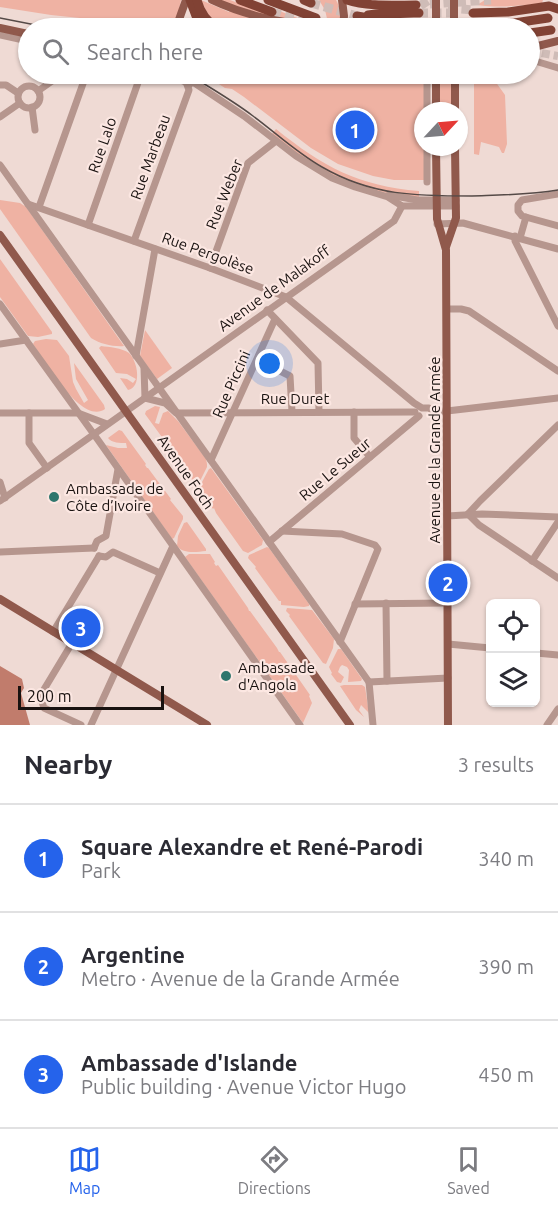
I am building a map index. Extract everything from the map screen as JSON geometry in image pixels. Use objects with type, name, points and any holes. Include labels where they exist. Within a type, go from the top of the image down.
[{"type":"highway","points":[[188,0],[197,18]]},
{"type":"highway","points":[[197,0],[205,18]]},
{"type":"highway","points":[[240,0],[272,12]]},
{"type":"highway","points":[[268,0],[304,18]]},
{"type":"highway","points":[[347,0],[380,4],[418,14],[393,18]]},
{"type":"highway","points":[[473,12],[517,11],[549,6],[558,9]]},
{"type":"highway","points":[[357,16],[368,18]]},
{"type":"highway","points":[[540,19],[548,18]]},
{"type":"highway","points":[[540,32],[551,30]]},
{"type":"main road","points":[[180,18],[188,0]]},
{"type":"main road","points":[[212,0],[262,18]]},
{"type":"main road","points":[[342,0],[344,18]]},
{"type":"main road","points":[[436,0],[436,18]]},
{"type":"main road","points":[[454,0],[454,18]]},
{"type":"main road","points":[[0,28],[18,32]]},
{"type":"main road","points":[[540,46],[558,41]]},
{"type":"main road","points":[[436,84],[436,102]]},
{"type":"main road","points":[[455,84],[455,102]]},
{"type":"main road","points":[[436,156],[437,224],[446,247]]},
{"type":"main road","points":[[446,247],[455,223],[456,156]]},
{"type":"main road","name":"Avenue Foch","points":[[0,235],[350,725]]},
{"type":"main road","name":"Avenue de la Grande Armée","points":[[446,247],[448,725]]},
{"type":"main road","points":[[0,599],[207,725]]},
{"type":"street","points":[[0,35],[18,39]]},
{"type":"street","points":[[540,63],[558,68]]},
{"type":"street","points":[[38,91],[48,84]]},
{"type":"street","points":[[39,207],[84,84]]},
{"type":"street","name":"Rue Lalo","points":[[88,225],[137,84]]},
{"type":"street","name":"Rue Marbeau","points":[[134,241],[189,90],[187,84]]},
{"type":"street","points":[[190,84],[208,92]]},
{"type":"street","points":[[196,84],[240,112],[296,156],[348,185],[388,196],[402,206],[456,203]]},
{"type":"street","points":[[427,84],[427,102]]},
{"type":"street","points":[[0,85],[6,85],[18,93]]},
{"type":"street","points":[[30,86],[38,91],[39,101],[32,107],[25,107],[18,100],[18,93],[23,87],[30,86]]},
{"type":"street","points":[[0,117],[20,103]]},
{"type":"street","points":[[32,107],[35,130]]},
{"type":"street","name":"Rue Weber","points":[[210,268],[248,163],[276,141]]},
{"type":"street","points":[[427,156],[427,182]]},
{"type":"street","name":"Avenue Foch","points":[[0,165],[369,682]]},
{"type":"street","points":[[377,194],[436,203]]},
{"type":"street","points":[[558,194],[522,200],[518,205],[521,215],[558,226]]},
{"type":"street","points":[[402,206],[417,200]]},
{"type":"street","name":"Rue Pergolèse","points":[[28,204],[286,297],[419,411]]},
{"type":"street","name":"Avenue de Malakoff","points":[[2,500],[394,220],[402,206]]},
{"type":"street","points":[[526,217],[514,241],[558,326]]},
{"type":"street","points":[[437,224],[463,223],[558,249]]},
{"type":"street","points":[[136,356],[155,249]]},
{"type":"street","points":[[0,304],[300,725]]},
{"type":"street","points":[[447,309],[469,311],[558,371]]},
{"type":"street","points":[[267,310],[318,363],[319,412]]},
{"type":"street","name":"Rue Piccini","points":[[211,460],[275,319]]},
{"type":"street","points":[[0,344],[26,340]]},
{"type":"street","points":[[144,366],[145,398]]},
{"type":"street","points":[[272,367],[290,376],[292,412]]},
{"type":"street","name":"Avenue Foch","points":[[145,398],[165,403],[176,413]]},
{"type":"street","points":[[419,411],[429,408],[433,411],[461,410],[558,398]]},
{"type":"street","name":"Rue Duret","points":[[176,413],[419,411]]},
{"type":"street","name":"Rue Le Sueur","points":[[269,542],[370,457],[419,411]]},
{"type":"street","points":[[0,413],[78,412],[107,424]]},
{"type":"street","points":[[354,412],[354,438],[370,457]]},
{"type":"street","points":[[29,413],[29,443],[47,468]]},
{"type":"street","points":[[468,514],[558,425]]},
{"type":"street","points":[[118,469],[106,536],[97,541],[94,548],[96,553],[106,557],[113,552],[160,573]]},
{"type":"street","points":[[0,482],[2,500]]},
{"type":"street","points":[[468,514],[479,525],[558,578]]},
{"type":"street","points":[[447,516],[468,514],[558,520],[532,561]]},
{"type":"street","points":[[282,531],[342,534],[375,545],[378,549],[340,642]]},
{"type":"street","points":[[91,725],[173,546]]},
{"type":"street","points":[[0,552],[94,548]]},
{"type":"street","points":[[53,632],[99,556]]},
{"type":"street","points":[[386,603],[387,681]]},
{"type":"street","points":[[355,604],[448,603]]},
{"type":"street","points":[[72,643],[40,696],[44,708],[81,725]]},
{"type":"street","points":[[448,644],[486,648]]},
{"type":"street","points":[[540,654],[558,656]]},
{"type":"street","points":[[373,725],[369,682],[448,678]]},
{"type":"street","points":[[547,725],[558,709]]},
{"type":"shaded area","points":[[0,0],[181,0],[177,18],[80,18],[0,7]]},
{"type":"shaded area","points":[[201,0],[229,12],[232,5],[220,0],[230,0],[276,18],[211,18]]},
{"type":"shaded area","points":[[319,0],[336,0],[340,18],[327,18]]},
{"type":"shaded area","points":[[485,0],[543,0],[542,3],[518,6],[477,5]]},
{"type":"shaded area","points":[[267,6],[297,18],[278,18]]},
{"type":"shaded area","points":[[219,84],[425,84],[425,102],[414,102],[414,156],[425,156],[425,180],[394,180],[373,176],[338,164],[311,148],[232,89]]},
{"type":"shaded area","points":[[440,84],[451,84],[451,102],[440,102]]},
{"type":"shaded area","points":[[474,84],[497,84],[505,95],[507,144],[502,153],[499,147],[481,142],[479,155],[474,154]]},
{"type":"shaded area","points":[[276,129],[326,164],[378,185],[419,191],[419,198],[376,191],[335,176],[309,162],[272,134]]},
{"type":"shaded area","points":[[0,200],[20,203],[26,207],[124,346],[107,345],[91,338],[0,209]]},
{"type":"shaded area","points":[[0,259],[52,334],[38,337],[28,336],[0,297]]},
{"type":"shaded area","points":[[145,330],[172,368],[157,379],[140,356]]},
{"type":"shaded area","points":[[57,340],[69,356],[73,382],[84,403],[88,400],[76,379],[74,363],[105,409],[96,412],[86,408],[64,389],[33,344],[35,341]]},
{"type":"shaded area","points":[[101,346],[123,350],[132,357],[135,362],[137,379],[132,388],[128,390],[120,378],[133,383],[136,379],[127,374],[116,373],[99,348]]},
{"type":"shaded area","points":[[155,406],[160,407],[155,423],[159,424],[163,413],[168,411],[206,459],[207,467],[198,485],[145,414]]},
{"type":"shaded area","points":[[119,430],[122,431],[183,516],[172,539],[106,445],[127,448],[126,443],[114,442],[108,438]]},
{"type":"shaded area","points":[[211,468],[263,540],[262,545],[248,553],[243,551],[200,491],[202,482]]},
{"type":"shaded area","points":[[187,522],[206,551],[186,551],[177,546],[178,536],[184,523]]},
{"type":"shaded area","points":[[267,547],[309,606],[281,605],[281,601],[248,558],[249,555]]},
{"type":"shaded area","points":[[189,554],[210,554],[216,566],[218,565],[310,695],[312,703],[303,723],[185,557]]},
{"type":"shaded area","points":[[287,608],[312,610],[334,639],[326,664],[289,616]]},
{"type":"shaded area","points":[[338,649],[341,649],[362,679],[361,681],[348,682],[349,670],[342,665],[338,672],[344,677],[341,683],[337,682],[331,674],[329,667]]},
{"type":"shaded area","points":[[0,666],[22,679],[24,688],[21,693],[30,725],[0,725]]},
{"type":"shaded area","points":[[340,686],[365,687],[369,713],[361,705],[359,710],[364,717],[356,710]]},
{"type":"tunnel","points":[[409,13],[429,0]]},
{"type":"tunnel","points":[[430,4],[491,0]]},
{"type":"tunnel","points":[[311,3],[357,16]]},
{"type":"tunnel","points":[[448,8],[474,10]]},
{"type":"tunnel","points":[[272,12],[296,18]]},
{"type":"tunnel","points":[[419,13],[455,13]]},
{"type":"tunnel","points":[[540,53],[558,56]]},
{"type":"tram line","points":[[0,18],[18,22]]},
{"type":"tram line","points":[[204,84],[245,110],[313,161],[359,184],[395,192],[432,196],[504,195],[558,190]]},
{"type":"place","name":"Square Alexandre et René-Parodi","points":[[355,130]]},
{"type":"place","name":"Ambassade de Côte d’Ivoire","points":[[54,497]]},
{"type":"place","name":"Argentine","points":[[448,583]]},
{"type":"place","name":"Ambassade d'Islande","points":[[81,628]]},
{"type":"place","name":"Ambassade d'Angola","points":[[226,676]]}]
